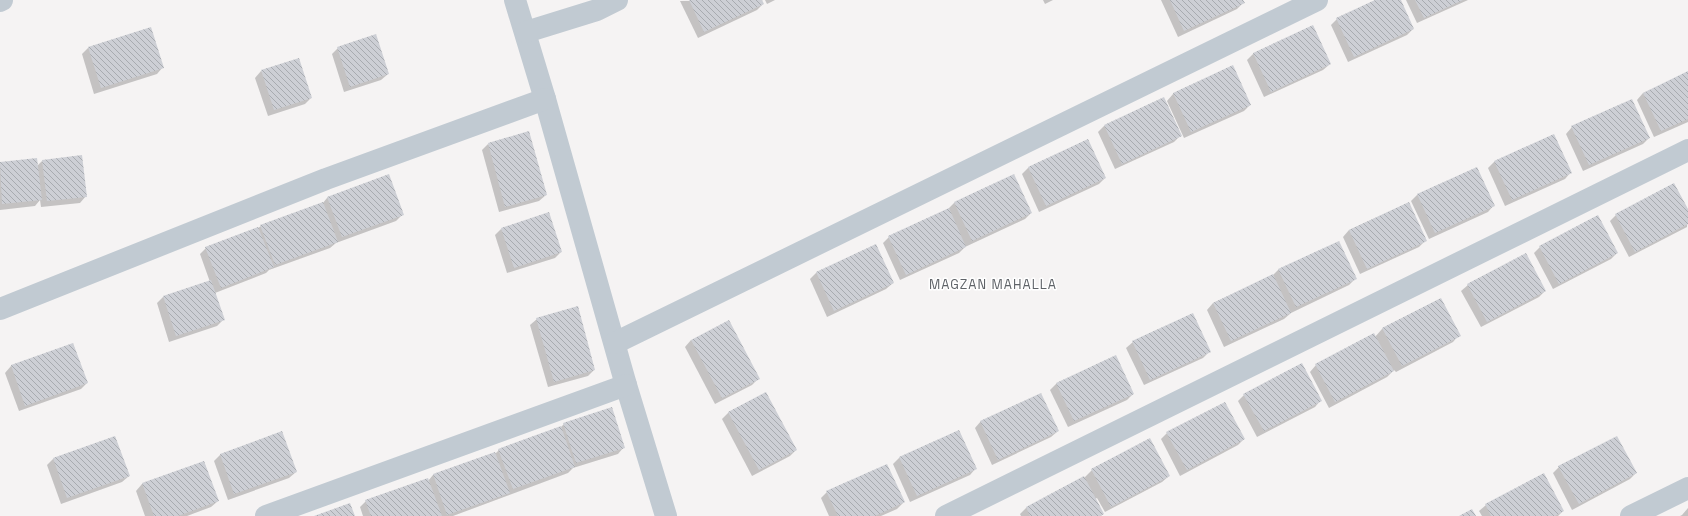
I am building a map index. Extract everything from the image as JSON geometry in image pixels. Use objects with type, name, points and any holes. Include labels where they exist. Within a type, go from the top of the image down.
[{"type":"street","points":[[515,0],[526,32],[626,385],[666,516]]},
{"type":"street","points":[[526,32],[597,10],[617,0]]},
{"type":"street","points":[[615,343],[1317,0]]},
{"type":"street","points":[[0,309],[326,179],[545,99]]},
{"type":"street","points":[[946,516],[1688,150]]},
{"type":"street","points":[[266,516],[626,385]]},
{"type":"street","points":[[1631,516],[1688,488]]},
{"type":"building","points":[[689,0],[762,0],[764,4],[704,32]]},
{"type":"building","points":[[1170,0],[1243,0],[1245,3],[1184,31]]},
{"type":"building","points":[[1375,0],[1401,0],[1414,29],[1354,57],[1336,18]]},
{"type":"building","points":[[1415,0],[1463,0],[1424,18]]},
{"type":"building","points":[[1313,25],[1331,64],[1271,92],[1253,53]]},
{"type":"building","points":[[151,27],[164,68],[101,88],[88,47]]},
{"type":"building","points":[[376,34],[389,74],[350,87],[337,47]]},
{"type":"building","points":[[299,58],[312,98],[274,110],[261,70]]},
{"type":"building","points":[[1233,65],[1251,105],[1191,132],[1173,93]]},
{"type":"building","points":[[1688,71],[1688,119],[1661,131],[1643,93]]},
{"type":"building","points":[[1164,97],[1182,136],[1122,164],[1104,125]]},
{"type":"building","points":[[1632,99],[1650,138],[1589,165],[1571,126]]},
{"type":"building","points":[[529,131],[547,195],[505,207],[488,143]]},
{"type":"building","points":[[1554,134],[1572,173],[1512,200],[1494,161]]},
{"type":"building","points":[[1088,139],[1106,178],[1046,206],[1028,167]]},
{"type":"building","points":[[82,155],[87,197],[47,201],[42,160]]},
{"type":"building","points":[[37,158],[42,200],[2,204],[0,162]]},
{"type":"building","points":[[1477,167],[1495,206],[1435,233],[1417,194]]},
{"type":"building","points":[[389,174],[404,215],[342,237],[327,197]]},
{"type":"building","points":[[1014,174],[1032,213],[972,241],[954,202]]},
{"type":"building","points":[[1674,183],[1688,209],[1688,224],[1635,252],[1615,214]]},
{"type":"building","points":[[323,202],[338,242],[275,265],[260,225]]},
{"type":"building","points":[[1409,202],[1427,241],[1367,269],[1349,230]]},
{"type":"building","points":[[949,208],[966,247],[906,275],[888,236]]},
{"type":"building","points":[[549,212],[562,252],[514,268],[501,228]]},
{"type":"building","points":[[1598,215],[1618,253],[1559,284],[1539,246]]},
{"type":"building","points":[[258,227],[274,267],[221,288],[205,247]]},
{"type":"building","points":[[1339,241],[1357,279],[1296,307],[1278,269]]},
{"type":"building","points":[[876,244],[894,283],[834,311],[816,272]]},
{"type":"building","points":[[1526,253],[1546,291],[1487,322],[1467,284]]},
{"type":"building","points":[[1273,274],[1291,313],[1231,341],[1213,303]]},
{"type":"building","points":[[211,280],[225,320],[176,336],[163,296]]},
{"type":"building","points":[[1441,298],[1461,336],[1402,366],[1382,328]]},
{"type":"building","points":[[578,306],[595,370],[554,382],[536,318]]},
{"type":"building","points":[[1193,313],[1211,352],[1150,380],[1132,341]]},
{"type":"building","points":[[729,320],[760,379],[722,398],[691,340]]},
{"type":"building","points":[[1374,333],[1394,371],[1335,402],[1315,364]]},
{"type":"building","points":[[73,343],[88,383],[25,406],[11,365]]},
{"type":"building","points":[[1116,355],[1134,394],[1074,421],[1056,383]]},
{"type":"building","points":[[1302,363],[1322,401],[1264,431],[1243,394]]},
{"type":"building","points":[[766,392],[797,450],[759,470],[728,412]]},
{"type":"building","points":[[1041,393],[1059,431],[998,460],[980,421]]},
{"type":"building","points":[[1225,402],[1245,439],[1187,470],[1166,432]]},
{"type":"building","points":[[612,407],[625,448],[576,463],[563,423]]},
{"type":"building","points":[[561,426],[575,467],[513,489],[498,449]]},
{"type":"building","points":[[959,430],[977,469],[917,496],[899,457]]},
{"type":"building","points":[[282,431],[297,472],[234,494],[220,454]]},
{"type":"building","points":[[115,436],[130,476],[67,498],[53,458]]},
{"type":"building","points":[[1617,436],[1637,473],[1579,504],[1558,466]]},
{"type":"building","points":[[1150,438],[1170,476],[1111,507],[1091,469]]},
{"type":"building","points":[[495,452],[510,493],[447,515],[433,474]]},
{"type":"building","points":[[204,461],[219,501],[178,516],[154,516],[142,483]]},
{"type":"building","points":[[887,464],[905,502],[875,516],[838,516],[826,491]]},
{"type":"building","points":[[1544,473],[1564,511],[1555,516],[1491,516],[1485,504]]},
{"type":"building","points":[[1084,476],[1104,514],[1100,516],[1030,516],[1026,507]]},
{"type":"building","points":[[428,478],[442,516],[371,516],[365,500]]},
{"type":"building","points":[[350,503],[355,516],[314,516]]},
{"type":"building","points":[[1472,509],[1476,516],[1459,516]]},
{"type":"district","name":"MAGZAN MAHALLA","points":[[993,284]]}]
